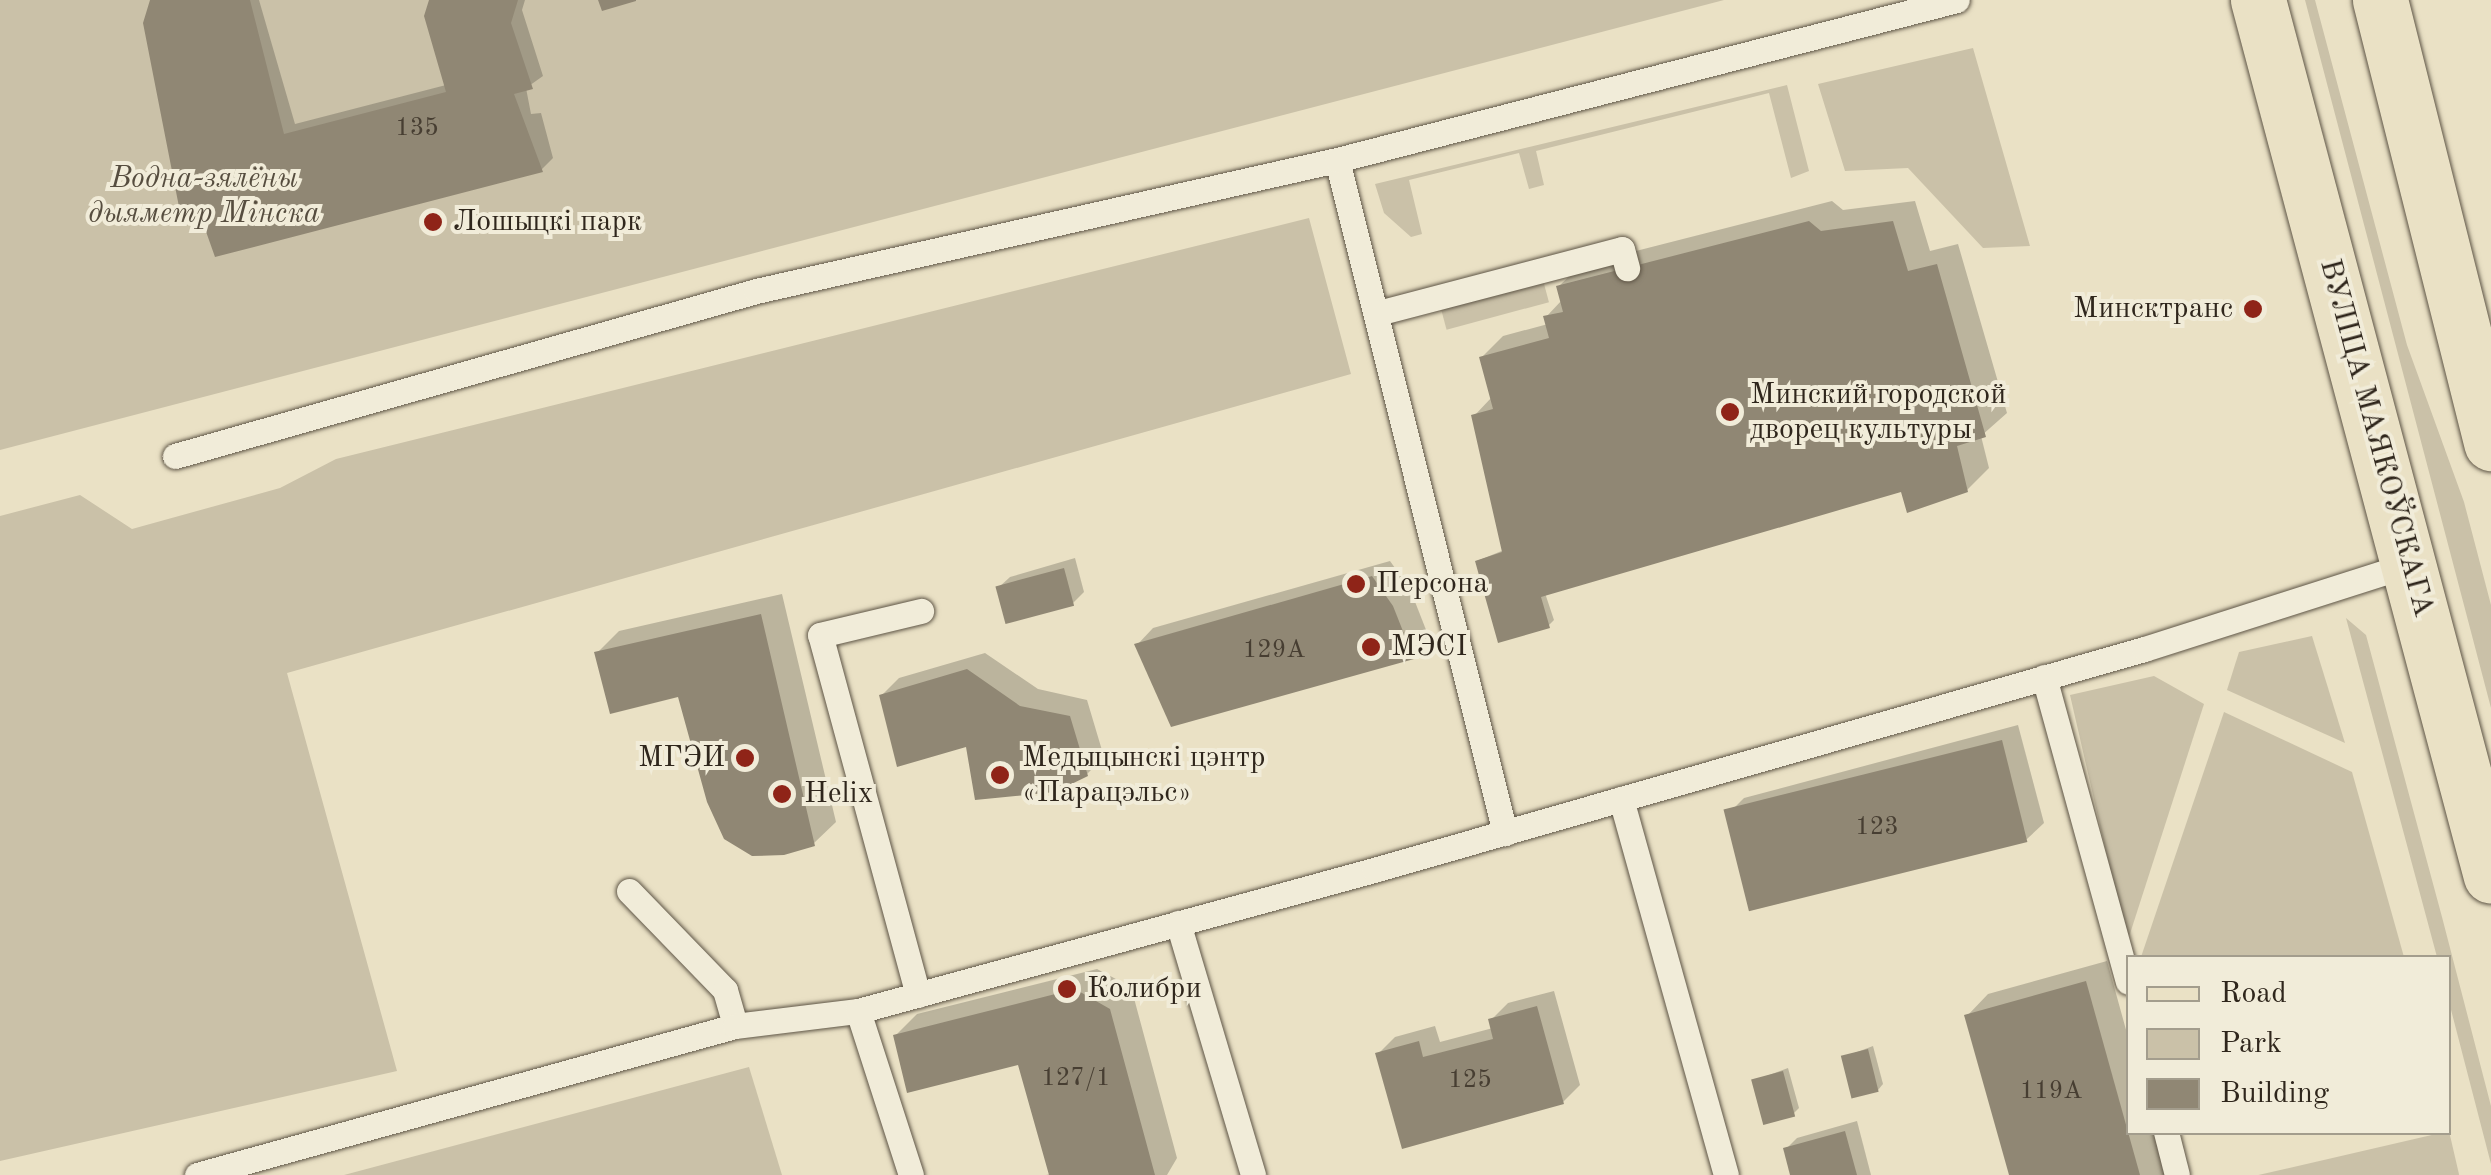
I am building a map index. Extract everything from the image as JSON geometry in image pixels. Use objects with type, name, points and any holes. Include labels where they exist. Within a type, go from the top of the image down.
[{"type":"main road","name":"ВУЛІЦА МАЯКОЎСКАГА","points":[[2258,0],[2491,876]]},
{"type":"main road","points":[[2380,0],[2491,442]]},
{"type":"lane","points":[[175,456],[756,291],[1336,160],[1957,0]]},
{"type":"lane","points":[[1336,160],[1378,313],[1505,833]]},
{"type":"lane","points":[[1378,313],[1622,249],[1627,268]]},
{"type":"lane","points":[[196,1175],[735,1026],[858,1011],[918,995],[1505,833],[2411,564]]},
{"type":"lane","points":[[918,995],[820,635],[921,611]]},
{"type":"lane","points":[[2044,676],[2126,975]]},
{"type":"lane","points":[[1621,799],[1726,1175]]},
{"type":"lane","points":[[629,890],[725,990],[735,1026]]},
{"type":"lane","points":[[1178,923],[1254,1175]]},
{"type":"lane","points":[[858,1011],[911,1175]]},
{"type":"lane","points":[[2167,1135],[2177,1175]]},
{"type":"green space","name":"Водна-зялёны дыяметр Мінска","points":[[0,0],[1724,0],[0,450]]},
{"type":"green space","points":[[2305,0],[2315,0],[2407,345],[2464,502],[2491,605],[2491,708]]},
{"type":"green space","points":[[1973,48],[2030,246],[1983,248],[1908,168],[1845,171],[1818,84]]},
{"type":"green space","points":[[1787,85],[1809,171],[1791,178],[1769,93],[1536,151],[1544,185],[1529,189],[1519,153],[1409,180],[1422,234],[1411,237],[1384,213],[1375,184]]},
{"type":"green space","points":[[1309,218],[1351,374],[287,673],[397,1071],[0,1161],[0,516],[80,495],[132,529],[280,488],[336,459]]},
{"type":"green space","points":[[1543,280],[1549,302],[1447,330],[1441,307]]},
{"type":"green space","points":[[2346,618],[2366,635],[2442,917],[2491,1106],[2491,1164],[2451,1010],[2451,955],[2436,955]]},
{"type":"green space","points":[[2312,636],[2345,743],[2227,690],[2239,652]]},
{"type":"green space","points":[[2154,676],[2204,704],[2127,943],[2070,695]]},
{"type":"green space","points":[[2224,712],[2352,772],[2403,955],[2142,955]]},
{"type":"green space","points":[[749,1067],[782,1175],[344,1175]]},
{"type":"green space","points":[[2432,1135],[2450,1135],[2458,1175],[2258,1175]]},
{"type":"building","points":[[150,0],[250,0],[284,134],[446,92],[424,16],[429,0],[518,0],[511,23],[533,89],[514,94],[543,172],[215,257],[198,209],[180,212],[143,23]]},
{"type":"building","points":[[598,0],[636,0],[636,1],[602,11]]},
{"type":"building","name":"Минский городской дворец культуры","points":[[1809,221],[1821,231],[1893,221],[1908,271],[1937,264],[1986,437],[1957,446],[1968,492],[1907,513],[1901,492],[1541,597],[1550,628],[1498,643],[1475,561],[1502,552],[1471,415],[1493,409],[1479,357],[1549,338],[1543,316],[1563,312],[1556,286]]},
{"type":"building","points":[[1064,568],[1074,606],[1006,624],[995,586]]},
{"type":"building","points":[[1372,576],[1393,606],[1414,659],[1171,727],[1134,644]]},
{"type":"building","name":"МГЭИ","points":[[761,614],[815,846],[784,855],[752,856],[724,839],[707,802],[678,697],[610,714],[594,652]]},
{"type":"building","points":[[967,669],[1020,706],[1070,716],[1088,776],[1055,792],[975,800],[966,747],[897,767],[879,695]]},
{"type":"building","points":[[2002,740],[2027,842],[1749,911],[1724,809]]},
{"type":"building","points":[[2086,981],[2140,1175],[2009,1175],[1964,1015]]},
{"type":"building","points":[[1075,989],[1110,1009],[1155,1175],[1049,1175],[1018,1065],[907,1093],[893,1035]]},
{"type":"building","points":[[1537,1006],[1564,1104],[1402,1149],[1375,1053],[1419,1041],[1423,1057],[1493,1039],[1488,1019]]},
{"type":"building","points":[[1868,1049],[1879,1092],[1851,1098],[1841,1056]]},
{"type":"building","points":[[1783,1071],[1795,1116],[1763,1125],[1751,1080]]},
{"type":"building","points":[[1845,1131],[1857,1175],[1790,1175],[1783,1148]]},
{"type":"place","name":"Лошыцкі парк","points":[[433,222]]},
{"type":"place","name":"Минсктранс","points":[[2253,309]]},
{"type":"place","name":"Минский городской дворец культуры","points":[[1730,412]]},
{"type":"place","name":"Персона","points":[[1356,584]]},
{"type":"place","name":"МЭСІ","points":[[1371,647]]},
{"type":"place","name":"МГЭИ","points":[[745,758]]},
{"type":"place","name":"Медыцынскі цэнтр «Парацэльс»","points":[[1000,775]]},
{"type":"place","name":"Helix","points":[[782,794]]},
{"type":"place","name":"Колибри","points":[[1067,989]]}]
